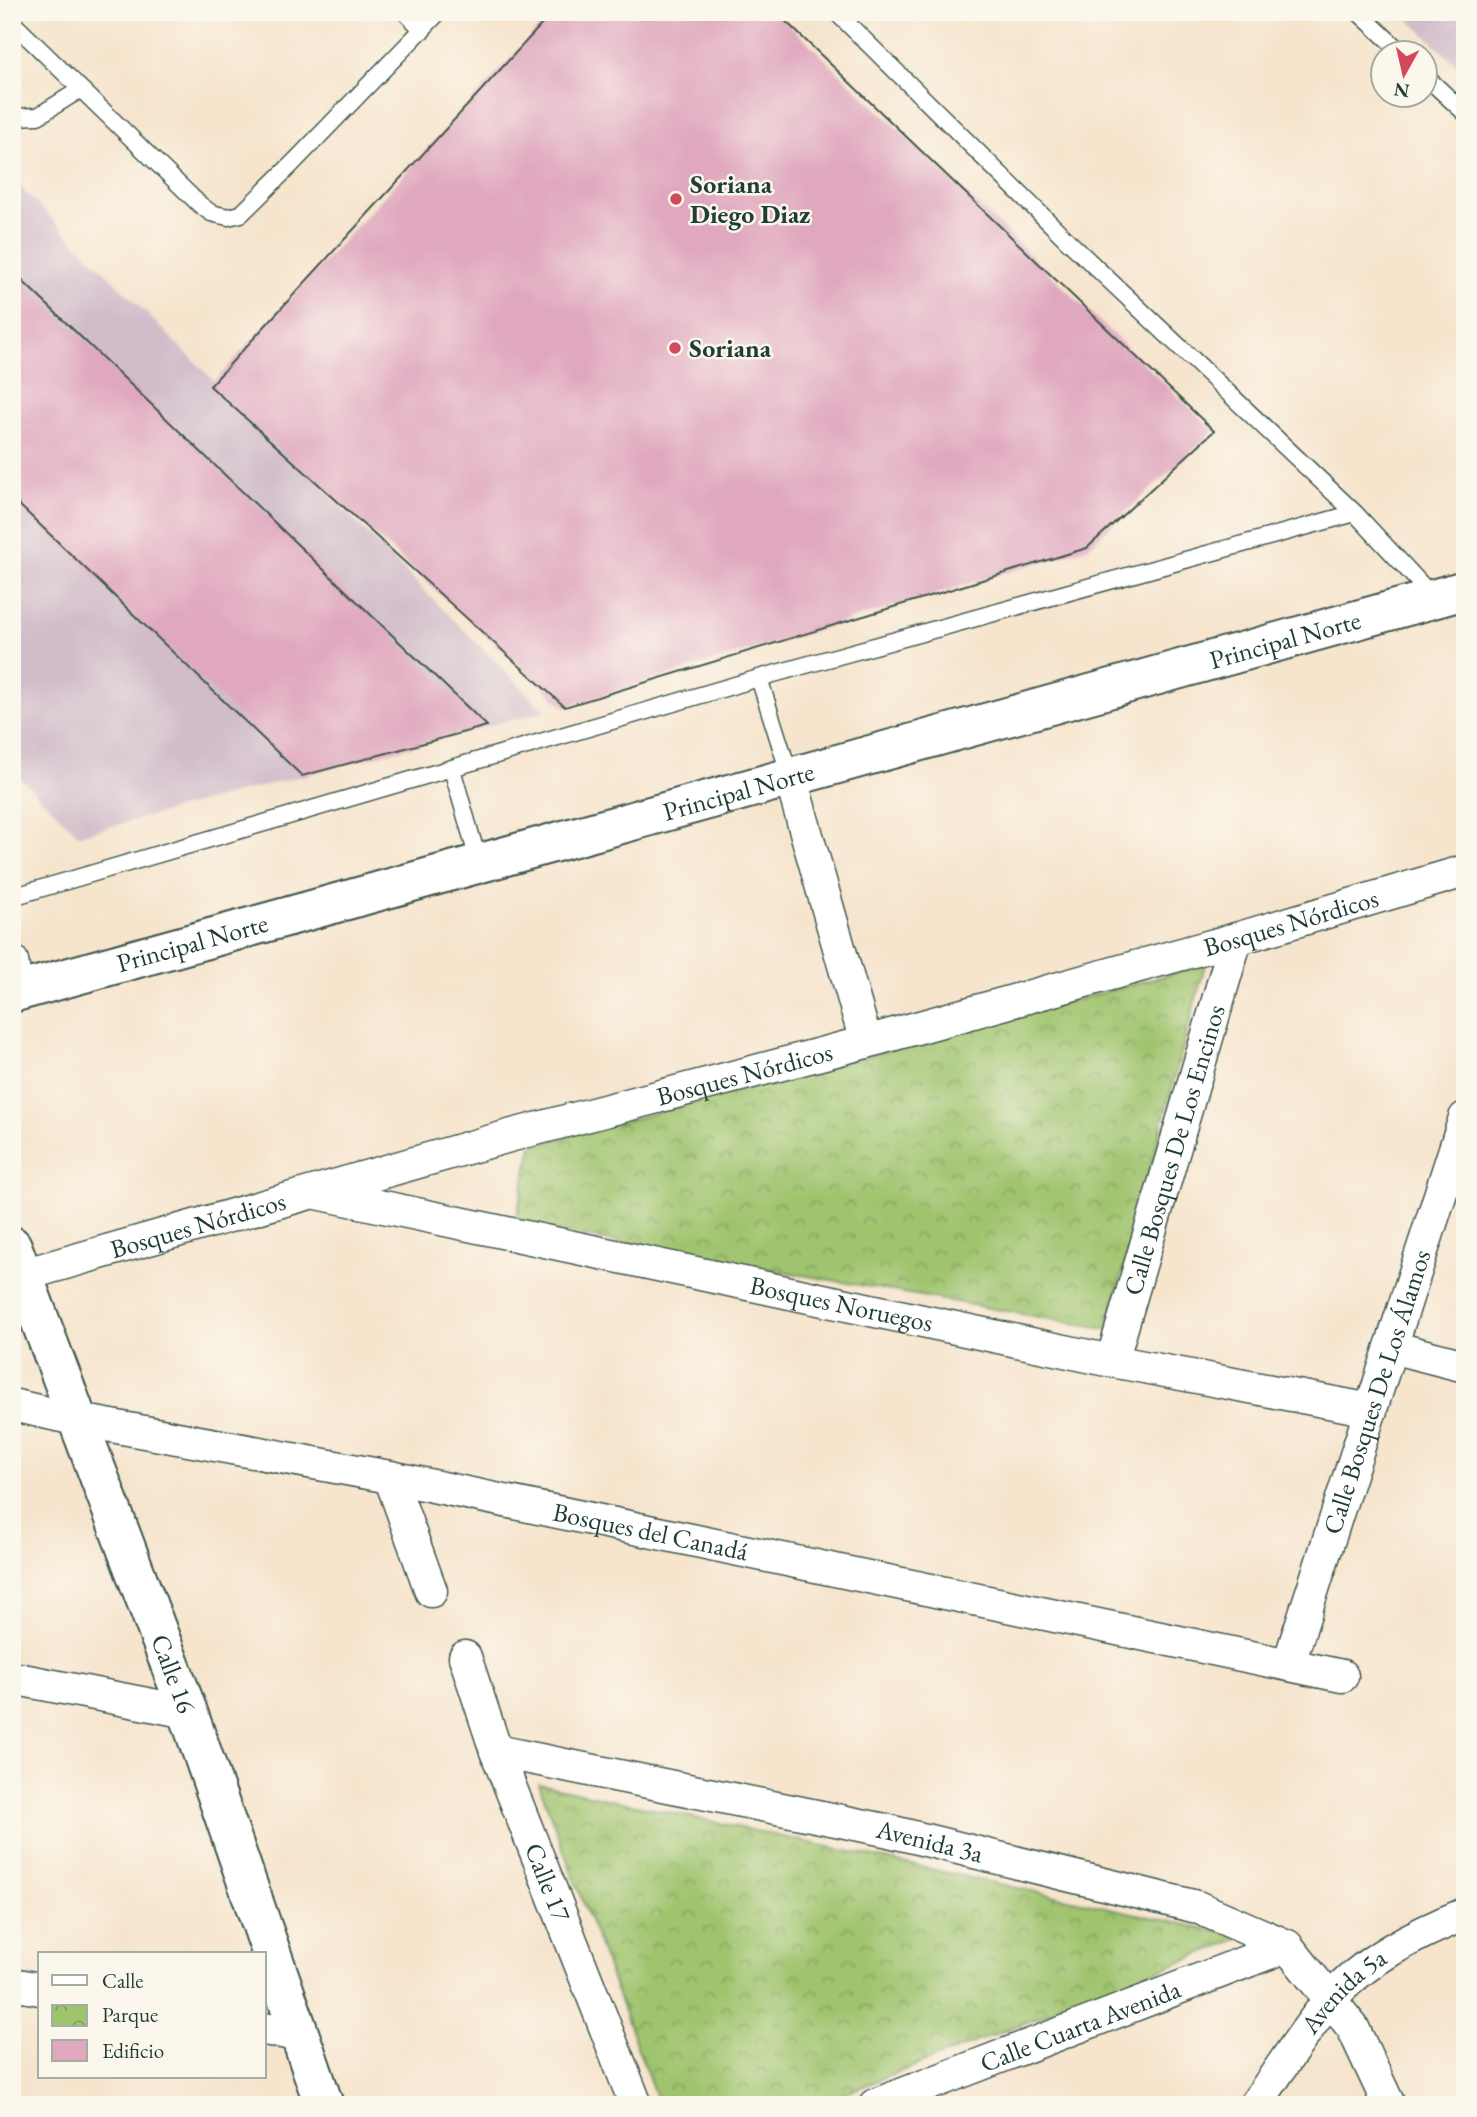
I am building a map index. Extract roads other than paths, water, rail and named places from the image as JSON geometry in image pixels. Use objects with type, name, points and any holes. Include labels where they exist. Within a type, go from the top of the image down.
[{"type":"street","name":"Principal Norte","points":[[14,982],[479,863],[1449,593]]},
{"type":"street","points":[[790,776],[866,1042]]},
{"type":"street","name":"Bosques Nórdicos","points":[[17,1260],[312,1192],[1236,939],[1465,871]]},
{"type":"street","name":"Calle Bosques De Los Encinos","points":[[1112,1361],[1236,939]]},
{"type":"street","name":"Calle Bosques De Los Álamos","points":[[1289,1663],[1465,1118]]},
{"type":"street","name":"Bosques Noruegos","points":[[312,1192],[1112,1361],[1371,1410]]},
{"type":"street","name":"Calle 16","points":[[17,1260],[188,1712],[258,1952]]},
{"type":"street","points":[[1391,1347],[1465,1366]]},
{"type":"street","name":"Bosques del Canadá","points":[[12,1405],[79,1420],[390,1477],[1342,1676]]},
{"type":"street","points":[[390,1477],[431,1591]]},
{"type":"street","name":"Calle 17","points":[[465,1657],[496,1751],[636,2105]]},
{"type":"street","points":[[12,1678],[188,1712]]},
{"type":"street","name":"Avenida 3a","points":[[496,1751],[926,1840],[1197,1907],[1287,1946],[1353,2028],[1389,2105]]},
{"type":"street","name":"Avenida 5a","points":[[1255,2105],[1331,1999],[1373,1961],[1423,1931],[1465,1914]]},
{"type":"street","name":"Calle Cuarta Avenida","points":[[875,2105],[1287,1946]]},
{"type":"street","name":"Calle 16","points":[[266,1980],[281,2032],[324,2105]]},
{"type":"street","points":[[12,1984],[38,1989]]},
{"type":"lane","points":[[405,12],[423,30]]},
{"type":"lane","points":[[12,22],[199,204],[211,213],[228,217],[241,214],[275,181],[439,12]]},
{"type":"lane","points":[[836,12],[1070,243],[1355,513],[1449,593]]},
{"type":"lane","points":[[1358,12],[1386,38]]},
{"type":"lane","points":[[1438,88],[1465,113]]},
{"type":"lane","points":[[12,117],[38,116],[81,89]]},
{"type":"lane","points":[[12,897],[759,678],[1355,513]]},
{"type":"lane","points":[[759,678],[790,776]]},
{"type":"lane","points":[[452,769],[479,863]]},
{"type":"place","name":"Soriana Diego Diaz","points":[[676,199]]},
{"type":"place","name":"Soriana","points":[[675,348]]}]
